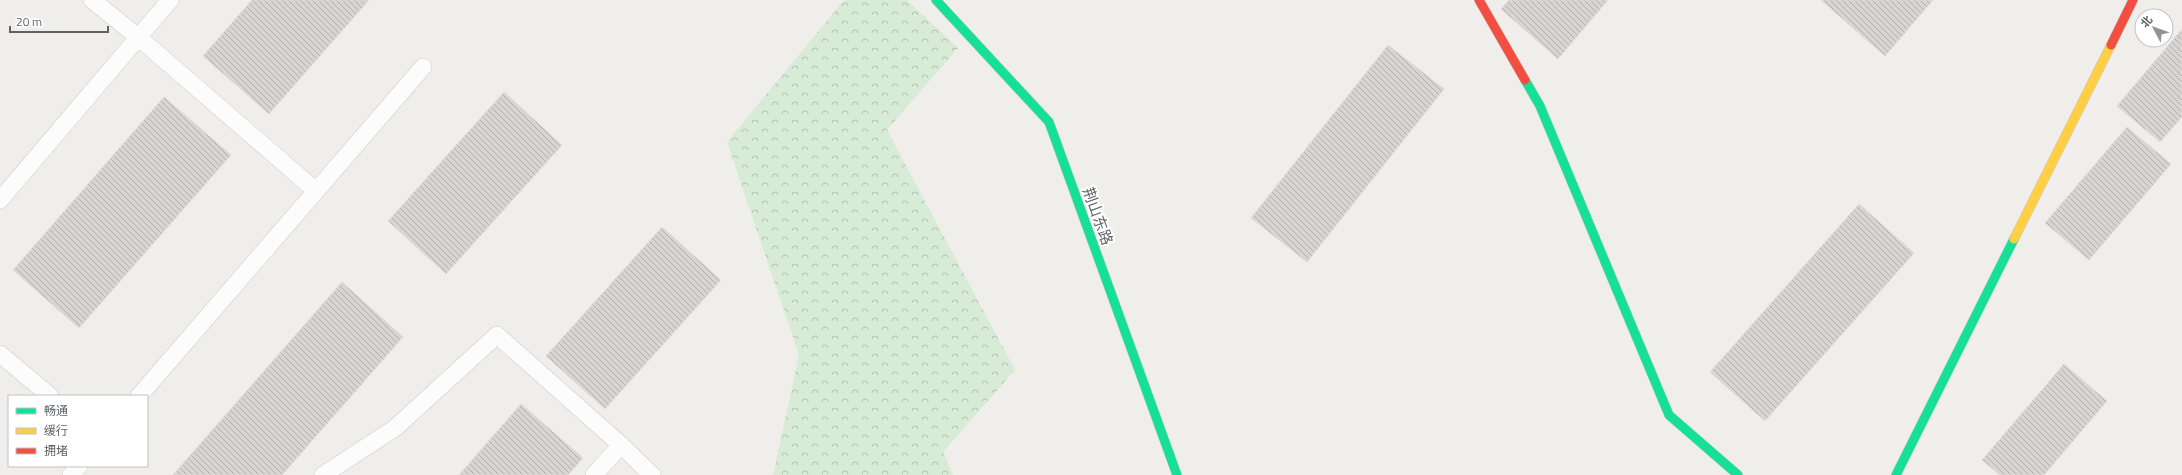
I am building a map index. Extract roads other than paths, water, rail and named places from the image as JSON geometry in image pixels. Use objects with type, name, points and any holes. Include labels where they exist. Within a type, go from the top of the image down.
[{"type":"street","name":"荆山东路","points":[[936,0],[1049,122],[1177,475]]},
{"type":"street","points":[[1479,0],[1540,106],[1669,415],[1738,475]]},
{"type":"street","points":[[1896,475],[2133,0]]},
{"type":"lane","points":[[92,0],[138,37],[316,191]]},
{"type":"lane","points":[[0,200],[170,0]]},
{"type":"lane","points":[[140,395],[423,67]]},
{"type":"lane","points":[[323,475],[395,428],[497,335],[621,445],[652,475]]},
{"type":"lane","points":[[0,354],[49,395]]},
{"type":"lane","points":[[594,475],[621,445]]},
{"type":"lane","points":[[71,475],[78,467]]}]
